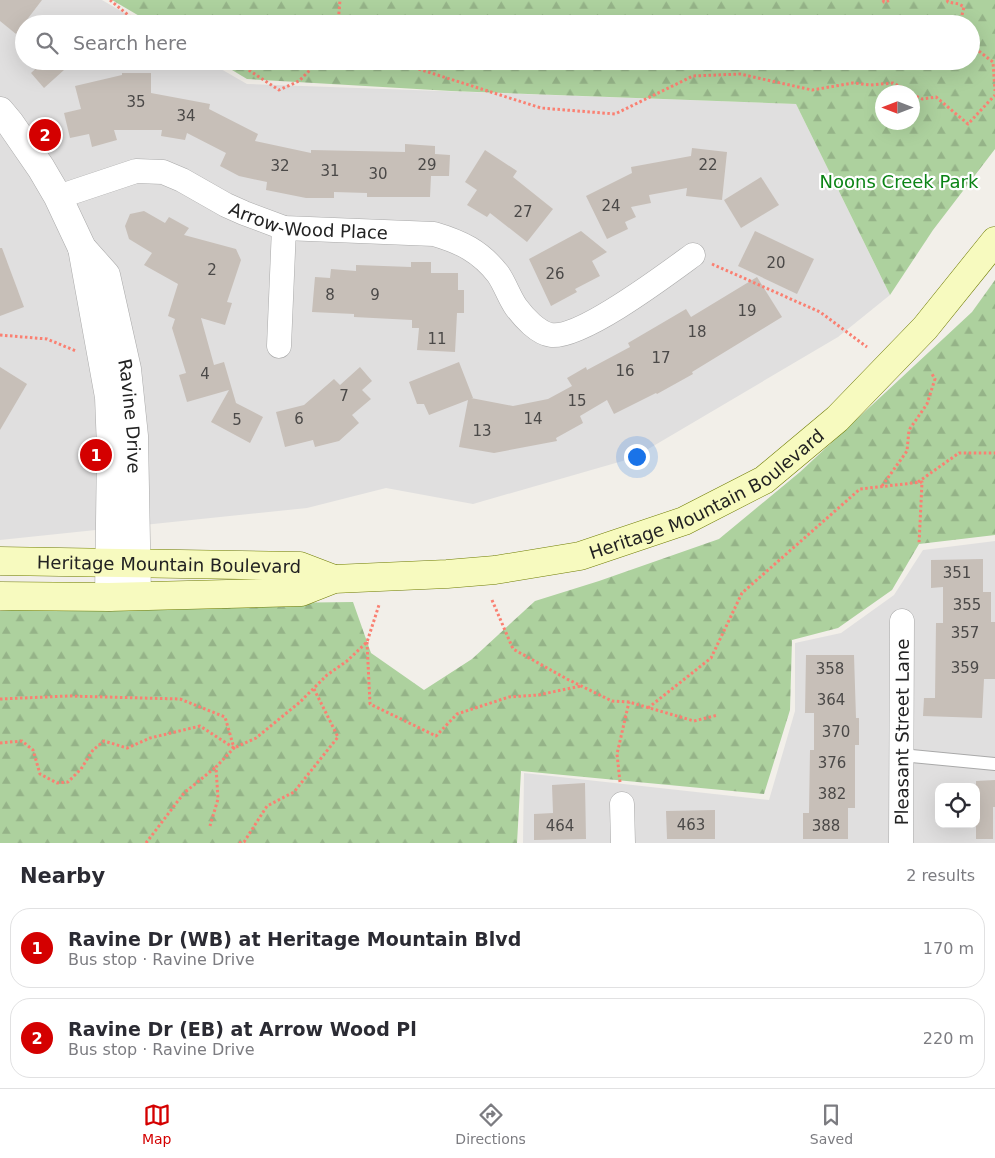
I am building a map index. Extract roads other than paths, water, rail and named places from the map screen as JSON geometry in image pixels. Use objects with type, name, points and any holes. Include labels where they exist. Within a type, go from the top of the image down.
[{"type":"main road","name":"Heritage Mountain Boulevard","points":[[0,596],[109,598],[301,592],[334,579],[495,570],[580,556],[684,520],[764,480],[838,419],[925,328],[995,241]]},
{"type":"main road","name":"Heritage Mountain Boulevard","points":[[0,561],[300,566],[334,579]]},
{"type":"street","name":"Ravine Drive","points":[[0,111],[41,168],[58,197],[82,248],[109,397],[111,448],[109,598]]},
{"type":"street","name":"Arrow-Wood Place","points":[[58,197],[136,171],[163,172],[244,213],[284,228],[434,234],[473,249],[498,274],[528,334],[565,335],[580,328],[636,296],[693,255]]},
{"type":"street","points":[[278,346],[284,228]]},
{"type":"street","name":"Ravine Drive","points":[[82,248],[106,275],[127,369],[134,436],[137,596]]},
{"type":"street","name":"Pleasant Street Lane","points":[[901,843],[902,620]]},
{"type":"street","points":[[622,804],[623,843]]},
{"type":"lane","points":[[901,755],[995,764]]},
{"type":"place","name":"Ravine Dr (EB) at Arrow Wood Pl","points":[[45,135]]},
{"type":"place","name":"Ravine Dr (WB) at Heritage Mountain Blvd","points":[[96,455]]},
{"type":"park label","name":"Noons Creek Park","points":[[899,181]]}]
